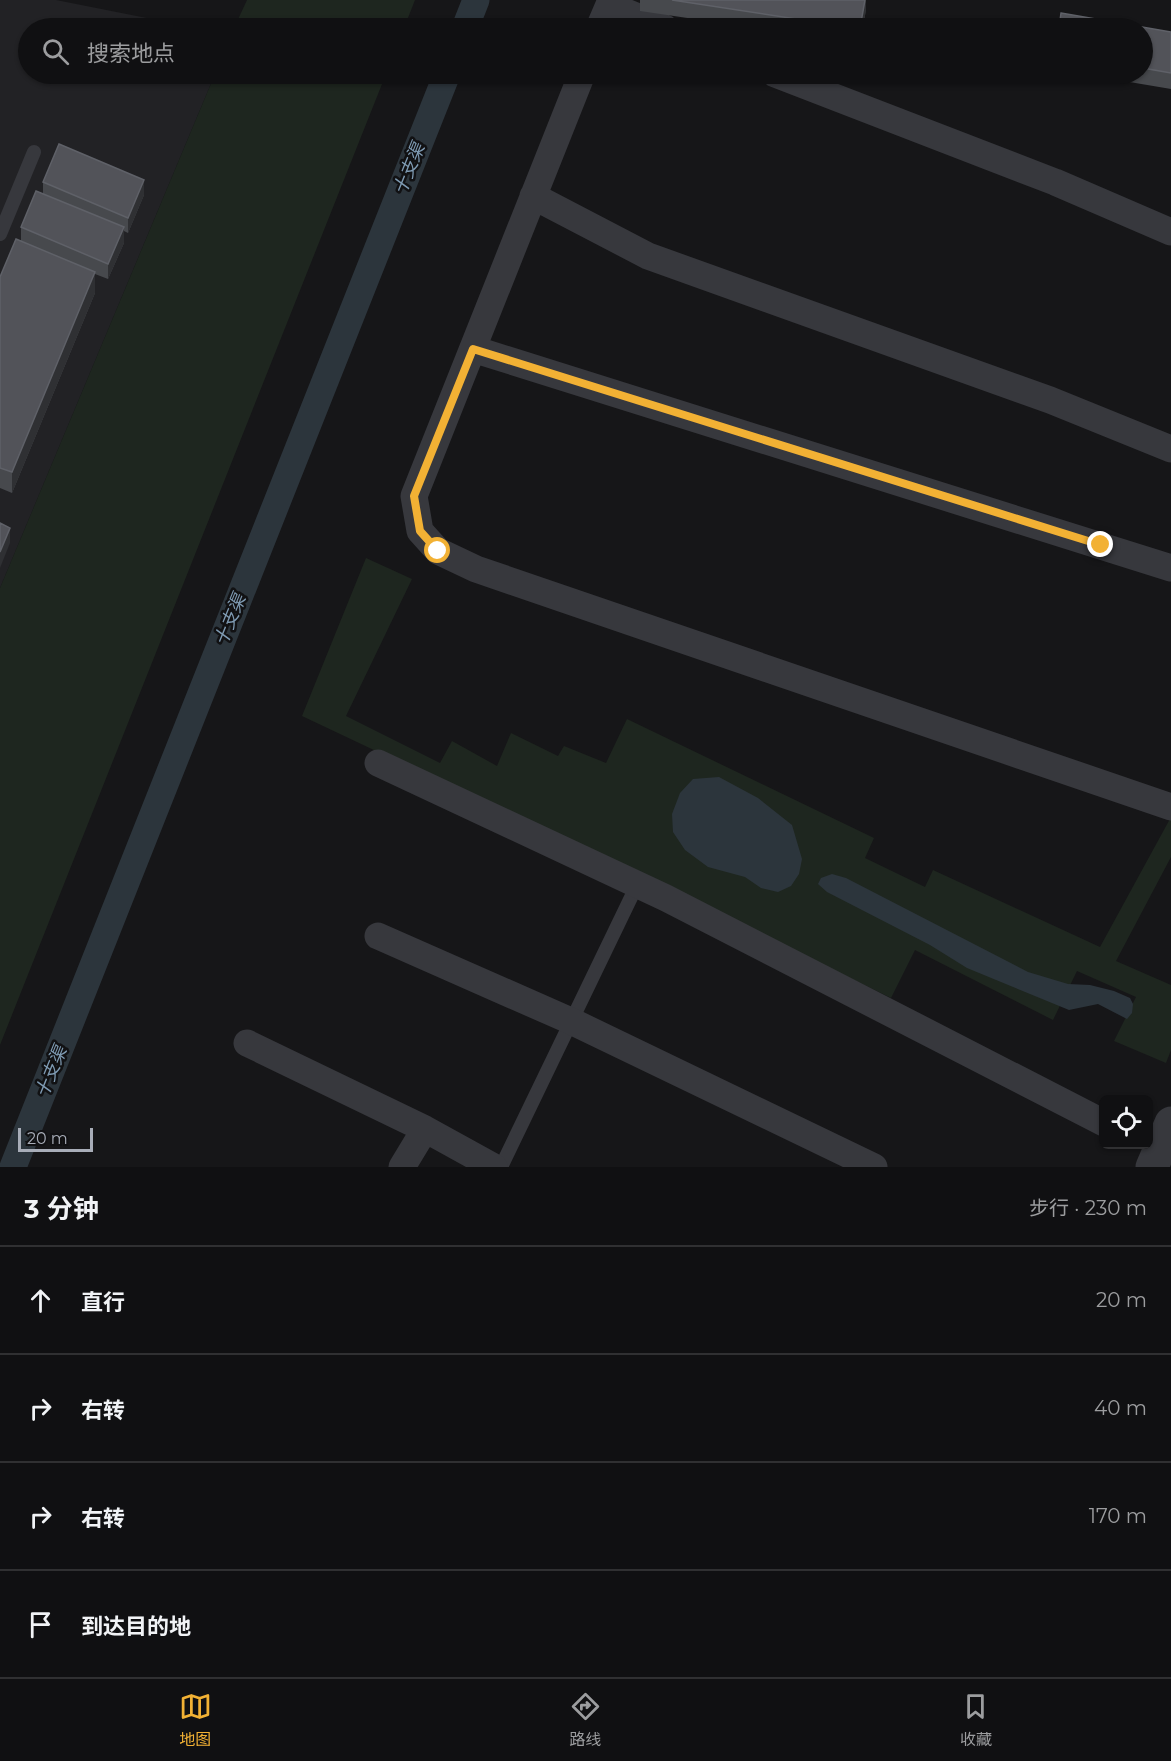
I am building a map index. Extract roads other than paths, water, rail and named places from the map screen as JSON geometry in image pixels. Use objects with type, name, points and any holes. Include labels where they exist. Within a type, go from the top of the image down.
[{"type":"street","points":[[606,11],[630,18]]},
{"type":"street","points":[[578,84],[414,496],[420,531],[438,551],[476,569],[1171,807]]},
{"type":"street","points":[[801,84],[1054,182],[1171,232]]},
{"type":"street","points":[[533,196],[600,233],[648,256],[1050,400],[1171,449]]},
{"type":"street","points":[[473,349],[1171,568]]},
{"type":"street","points":[[378,764],[637,885],[1099,1120]]},
{"type":"street","points":[[378,936],[571,1021],[874,1167]]},
{"type":"street","points":[[247,1043],[425,1129],[494,1167]]},
{"type":"street","points":[[402,1167],[425,1129]]},
{"type":"lane","points":[[0,234],[34,152]]},
{"type":"lane","points":[[501,1167],[637,885]]},
{"type":"waterway","name":"十支渠","points":[[469,18],[476,0]]},
{"type":"waterway","name":"十支渠","points":[[13,1167],[443,84]]}]
